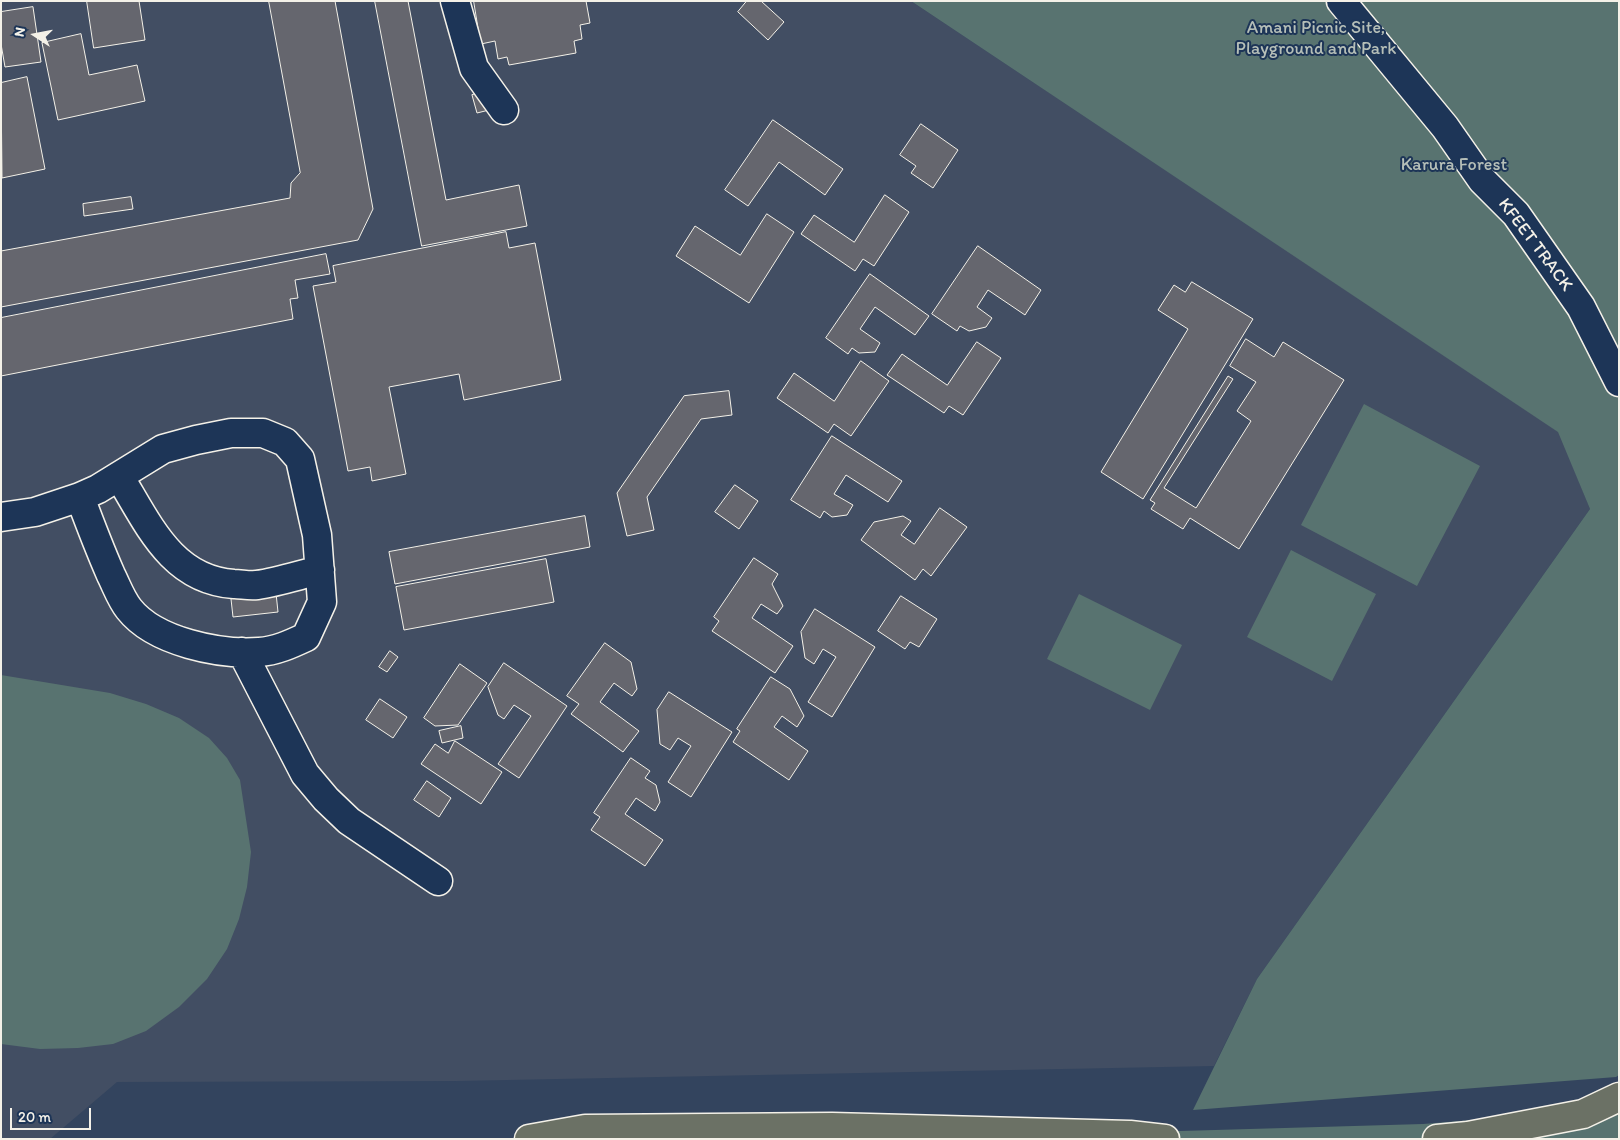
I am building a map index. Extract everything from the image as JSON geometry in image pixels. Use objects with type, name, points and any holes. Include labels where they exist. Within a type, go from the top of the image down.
[{"type":"main road","points":[[1437,1139],[1468,1136],[1583,1114],[1619,1097]]},
{"type":"main road","points":[[529,1139],[585,1129],[832,1127],[1130,1135],[1165,1139]]},
{"type":"street","points":[[455,1],[474,68],[504,110]]},
{"type":"street","name":"KFEET TRACK","points":[[1342,1],[1445,127],[1482,180],[1516,214],[1581,307],[1619,382]]},
{"type":"street","points":[[1,517],[35,512],[80,497],[98,489],[164,449],[231,433],[263,433],[285,442],[300,459],[317,535],[322,602],[306,636],[280,648],[260,652],[220,652],[158,632],[140,620],[129,609],[121,596],[98,545],[80,497]]},
{"type":"street","points":[[119,476],[166,551],[186,568],[202,577],[226,584],[255,586],[320,570]]},
{"type":"street","points":[[242,652],[305,774],[326,800],[349,821],[438,881]]},
{"type":"shaded area","points":[[1,1],[911,1],[1559,432],[1590,509],[1257,979],[1214,1066],[457,1081],[117,1082],[50,1139],[1,1139]]},
{"type":"green space","name":"Karura Forest","points":[[911,1],[1619,1],[1619,1075],[1616,1077],[1193,1110],[1257,979],[1590,509],[1558,432]]},
{"type":"green space","points":[[1364,404],[1480,466],[1417,586],[1301,525]]},
{"type":"green space","points":[[1291,550],[1376,594],[1332,681],[1247,637]]},
{"type":"green space","points":[[1079,594],[1182,645],[1150,710],[1047,659]]},
{"type":"green space","points":[[1,675],[110,693],[146,704],[179,718],[209,738],[227,758],[240,780],[251,852],[247,887],[239,919],[227,949],[207,979],[179,1007],[146,1031],[113,1044],[78,1048],[40,1049],[1,1044]]},
{"type":"green space","points":[[1619,1104],[1619,1139],[1104,1139],[1111,1133],[1423,1124],[1609,1109]]},
{"type":"building","points":[[87,1],[139,1],[145,40],[94,48]]},
{"type":"building","points":[[269,1],[335,1],[373,209],[358,240],[1,307],[1,251],[290,198],[291,183],[300,173]]},
{"type":"building","points":[[375,1],[408,1],[446,200],[519,185],[527,226],[422,246]]},
{"type":"building","points":[[474,1],[586,1],[590,23],[580,25],[582,39],[574,41],[576,53],[509,65],[507,57],[498,59],[495,41],[481,44]]},
{"type":"building","points":[[747,1],[761,1],[784,22],[768,40],[738,12]]},
{"type":"building","points":[[33,7],[41,62],[5,67],[1,44],[1,12]]},
{"type":"building","points":[[81,34],[89,75],[137,65],[145,101],[58,120],[42,43]]},
{"type":"building","points":[[27,77],[45,169],[2,178],[1,83]]},
{"type":"building","points":[[484,92],[489,110],[477,113],[472,95]]},
{"type":"building","points":[[773,120],[843,169],[825,195],[779,162],[748,206],[725,190]]},
{"type":"building","points":[[921,124],[958,150],[933,188],[911,173],[916,166],[900,155]]},
{"type":"building","points":[[885,195],[909,212],[874,266],[863,259],[855,271],[801,234],[814,215],[854,242]]},
{"type":"building","points":[[131,197],[133,209],[84,216],[83,204]]},
{"type":"building","points":[[767,214],[794,232],[749,303],[676,256],[695,226],[740,255]]},
{"type":"building","points":[[506,232],[509,248],[535,243],[561,380],[464,400],[459,374],[389,387],[406,474],[372,481],[370,467],[348,471],[313,286],[336,282],[333,266]]},
{"type":"building","points":[[978,246],[1041,290],[1025,315],[988,290],[977,307],[992,318],[986,327],[969,331],[960,326],[957,331],[932,314]]},
{"type":"building","points":[[326,254],[330,274],[295,280],[298,298],[290,299],[293,319],[1,376],[1,318]]},
{"type":"building","points":[[870,274],[929,316],[915,335],[875,307],[860,329],[880,343],[875,352],[859,353],[852,348],[848,354],[826,338]]},
{"type":"building","points":[[1192,282],[1253,319],[1143,499],[1101,472],[1188,329],[1158,310],[1174,285],[1185,292]]},
{"type":"building","points":[[1246,339],[1274,357],[1283,342],[1344,380],[1239,549],[1190,518],[1183,529],[1151,509],[1155,503],[1150,500],[1228,376],[1233,379],[1164,488],[1196,508],[1251,421],[1237,411],[1256,382],[1230,366]]},
{"type":"building","points":[[977,342],[1001,358],[963,415],[949,406],[944,413],[887,375],[902,354],[947,385]]},
{"type":"building","points":[[861,361],[889,381],[851,436],[834,424],[828,433],[777,398],[794,373],[834,401]]},
{"type":"building","points":[[729,391],[732,415],[701,419],[647,497],[654,530],[627,536],[617,493],[684,396]]},
{"type":"building","points":[[832,436],[902,481],[888,502],[846,475],[834,494],[853,505],[847,515],[832,517],[824,511],[820,518],[791,500]]},
{"type":"building","points":[[735,485],[758,501],[739,529],[715,512]]},
{"type":"building","points":[[940,508],[967,527],[931,576],[923,569],[915,580],[861,540],[874,522],[903,516],[911,521],[901,535],[914,544]]},
{"type":"building","points":[[585,516],[590,547],[395,584],[389,552]]},
{"type":"building","points":[[754,558],[778,574],[772,584],[783,606],[777,614],[761,604],[752,618],[793,646],[775,673],[712,631],[719,621],[714,617]]},
{"type":"building","points":[[546,559],[554,602],[404,630],[396,587]]},
{"type":"building","points":[[276,593],[278,612],[233,617],[231,599]]},
{"type":"building","points":[[901,596],[937,619],[919,647],[910,642],[905,649],[878,631]]},
{"type":"building","points":[[815,609],[875,647],[832,717],[808,702],[836,657],[823,649],[814,664],[805,658],[801,632]]},
{"type":"building","points":[[605,643],[631,662],[637,689],[632,696],[614,683],[600,702],[639,731],[623,752],[571,714],[579,704],[567,696]]},
{"type":"building","points":[[390,651],[398,657],[387,672],[379,667]]},
{"type":"building","points":[[504,663],[567,706],[519,778],[498,764],[531,716],[514,705],[504,719],[498,715],[488,687]]},
{"type":"building","points":[[460,664],[487,683],[458,725],[435,726],[424,718]]},
{"type":"building","points":[[771,677],[790,689],[804,716],[797,727],[782,716],[774,727],[808,751],[789,780],[733,742],[740,731],[737,729]]},
{"type":"building","points":[[669,692],[732,732],[691,797],[668,782],[691,746],[678,738],[670,750],[660,744],[657,710]]},
{"type":"building","points":[[380,699],[407,717],[393,738],[366,720]]},
{"type":"building","points":[[461,726],[463,738],[442,743],[439,731]]},
{"type":"building","points":[[455,741],[502,772],[481,804],[421,764],[435,744],[448,753]]},
{"type":"building","points":[[631,758],[650,771],[645,778],[656,785],[660,802],[655,811],[636,798],[625,814],[663,840],[645,866],[591,830],[600,817],[594,813]]},
{"type":"building","points":[[427,781],[451,798],[439,817],[414,800]]},
{"type":"park label","name":"Amani Picnic Site, Playground and Park","points":[[1316,38]]}]
